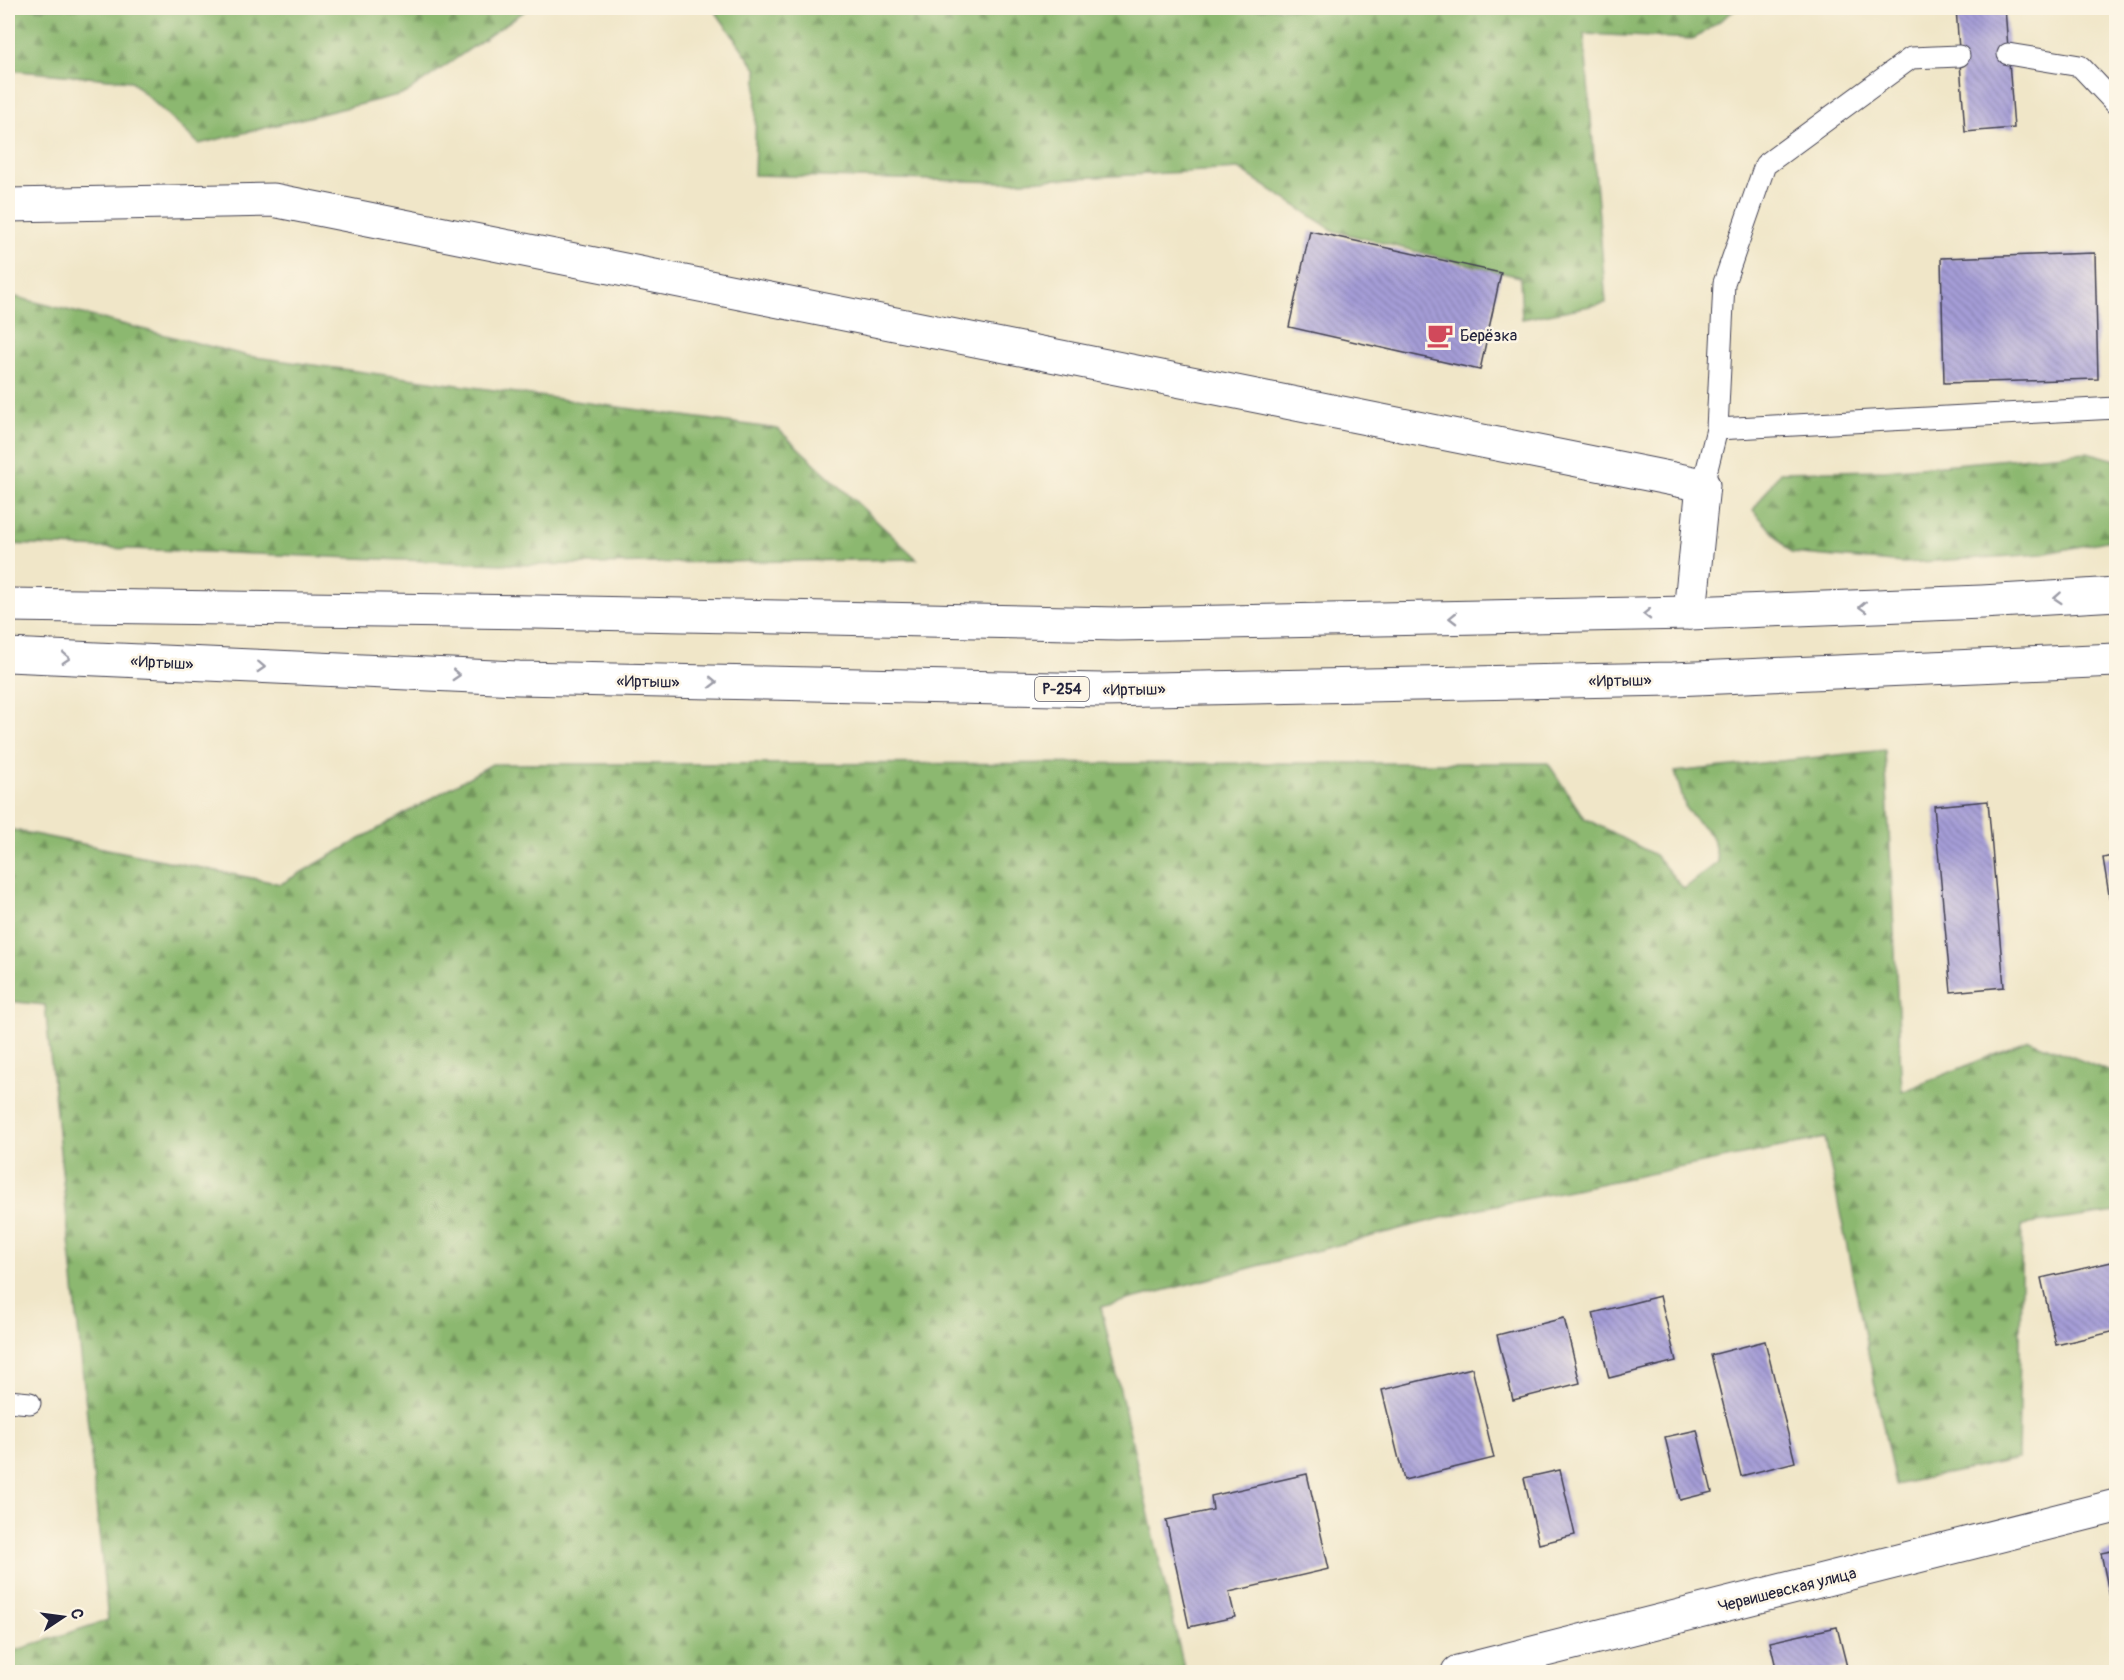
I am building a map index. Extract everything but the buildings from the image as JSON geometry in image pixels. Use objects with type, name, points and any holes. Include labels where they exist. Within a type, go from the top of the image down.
[{"type":"main road","points":[[8,205],[273,200],[1703,485],[1690,613]]},
{"type":"main road","points":[[8,605],[535,612],[1118,624],[1690,613],[1982,602],[2116,594]]},
{"type":"main road","name":"«Иртыш»","points":[[8,655],[519,678],[1102,690],[1673,679],[2116,660]]},
{"type":"main road","name":"Червишевская улица","points":[[1458,1672],[2116,1506]]},
{"type":"lane","points":[[2008,54],[2080,66],[2116,104]]},
{"type":"lane","points":[[1703,485],[1717,429],[1724,283],[1765,165],[1911,58],[1959,56]]},
{"type":"lane","points":[[1717,429],[2116,408]]},
{"type":"lane","points":[[8,1401],[30,1403]]},
{"type":"green space","points":[[8,8],[529,8],[406,93],[199,144],[131,81],[8,70]]},
{"type":"green space","points":[[713,8],[1738,8],[1694,39],[1584,34],[1606,303],[1522,319],[1520,277],[1334,231],[1239,169],[1004,182],[754,175],[757,70]]},
{"type":"green space","points":[[8,295],[248,356],[778,429],[917,559],[528,565],[8,544]]},
{"type":"green space","points":[[2087,452],[2116,460],[2116,539],[2042,554],[1904,563],[1791,553],[1753,510],[1780,472],[1886,470]]},
{"type":"green space","points":[[1885,750],[1902,1092],[2029,1040],[2116,1074],[2116,1212],[2022,1225],[2018,1459],[1895,1485],[1825,1138],[1476,1209],[1101,1307],[1184,1668],[1168,1672],[8,1672],[8,1653],[108,1620],[45,1005],[8,1001],[8,829],[281,884],[492,764],[1548,763],[1584,818],[1655,855],[1684,889],[1718,862],[1713,838],[1686,809],[1675,772]]},
{"type":"place","name":"Берёзка","points":[[1440,335]]}]
